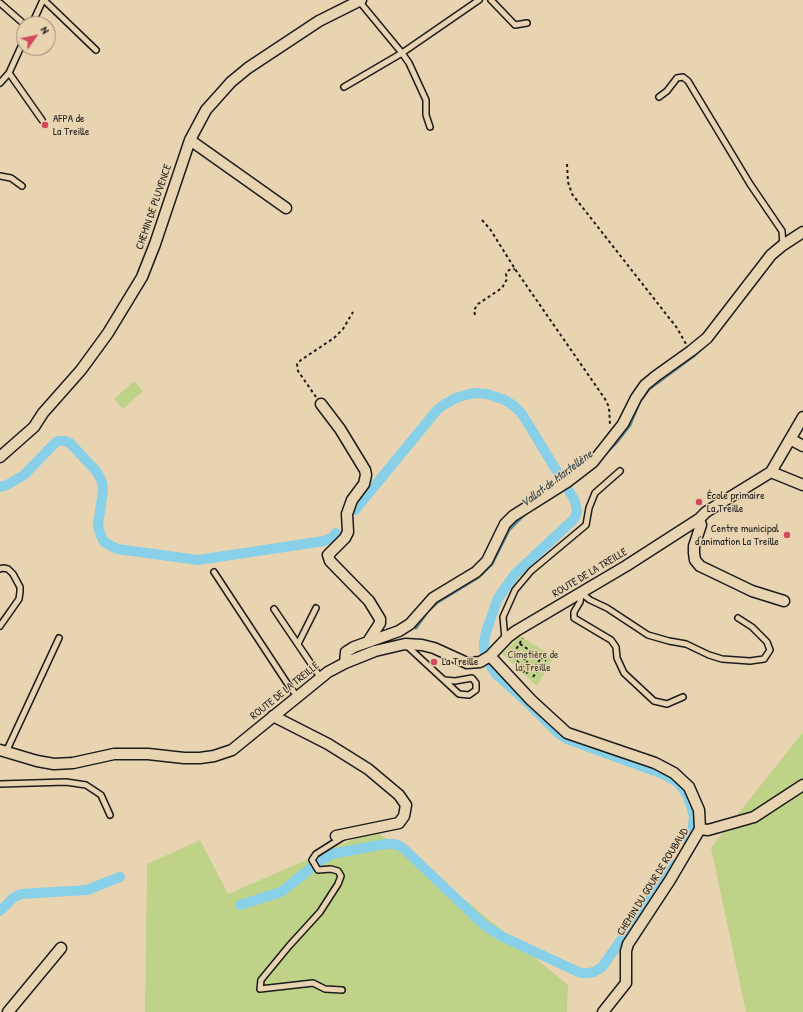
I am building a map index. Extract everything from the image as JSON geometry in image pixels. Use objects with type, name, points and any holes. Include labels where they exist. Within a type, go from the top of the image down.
[{"type":"street","name":"CHEMIN DE PLUVENCE","points":[[0,457],[34,427],[43,413],[81,370],[108,333],[142,277],[155,244],[190,140],[206,110],[231,82],[248,68],[319,21],[360,1]]},
{"type":"street","points":[[190,140],[212,154],[286,208]]},
{"type":"street","points":[[345,662],[346,652],[369,640],[399,631],[410,624],[433,598],[476,572],[487,561],[505,524],[513,516],[567,482],[593,462],[623,424],[636,398],[645,386],[707,338],[771,255],[803,232]]},
{"type":"street","points":[[321,404],[340,429],[365,470],[366,475],[364,484],[352,500],[347,514],[348,532],[345,538],[329,552],[328,557],[369,601],[380,619],[380,623],[369,640]]},
{"type":"street","points":[[803,417],[771,472],[803,485]]},
{"type":"street","points":[[790,439],[803,446]]},
{"type":"street","name":"ROUTE DE LA TREILLE","points":[[3,751],[37,761],[54,764],[74,763],[114,754],[148,754],[184,758],[214,756],[232,750],[320,677],[345,662],[375,651],[405,644],[429,646],[467,663],[473,664],[488,657],[516,631],[626,566],[699,519],[706,512],[771,472]]},
{"type":"street","points":[[699,519],[702,525],[694,546],[694,554],[695,560],[700,566],[752,590],[784,601]]},
{"type":"street","name":"CHEMIN DU GOUR DE ROUBAUD","points":[[488,657],[531,700],[568,733],[655,763],[674,772],[689,787],[699,810],[700,829],[670,880],[628,944],[626,951],[626,983],[603,1012]]},
{"type":"street","points":[[273,716],[328,744],[368,769],[399,795],[406,805],[404,816],[399,823],[341,835]]},
{"type":"street","points":[[700,829],[708,830],[754,817],[803,785]]},
{"type":"street","points":[[8,1012],[61,948]]},
{"type":"lane","points":[[36,16],[44,0],[96,50]]},
{"type":"lane","points":[[344,87],[402,53],[479,0]]},
{"type":"lane","points":[[491,0],[515,25],[526,23]]},
{"type":"lane","points":[[360,1],[409,63],[426,100],[426,115],[430,127]]},
{"type":"lane","points":[[0,3],[16,17]]},
{"type":"lane","points":[[0,83],[9,73],[17,56]]},
{"type":"lane","points":[[9,73],[42,120]]},
{"type":"lane","points":[[659,97],[667,91],[677,78],[683,77],[688,82],[750,184],[782,231],[783,245]]},
{"type":"lane","points":[[0,176],[11,178],[22,186]]},
{"type":"lane","points":[[505,640],[503,617],[515,590],[531,571],[586,525],[589,508],[595,494],[620,471]]},
{"type":"lane","points":[[0,569],[8,569],[13,574],[20,587],[20,592],[19,599],[0,626]]},
{"type":"lane","points":[[214,572],[297,696]]},
{"type":"lane","points":[[581,592],[590,600],[607,608],[648,635],[686,644],[709,655],[722,659],[750,662],[764,658],[770,650],[767,642],[752,628],[738,618]]},
{"type":"lane","points":[[581,592],[580,602],[574,612],[574,618],[611,640],[616,647],[617,658],[624,673],[654,700],[667,704],[683,697]]},
{"type":"lane","points":[[298,644],[316,608]]},
{"type":"lane","points":[[274,609],[320,677]]},
{"type":"lane","points":[[3,751],[59,638]]},
{"type":"lane","points":[[405,644],[459,694],[470,696],[476,690],[476,683],[472,678],[445,680]]},
{"type":"lane","points":[[0,784],[66,782],[86,785],[101,795],[110,815]]},
{"type":"lane","points":[[341,835],[341,839],[316,854],[312,860],[318,870],[321,871],[331,869],[338,871],[341,876],[338,884],[320,912],[261,980],[260,989],[313,982],[325,989],[342,990]]},
{"type":"path","points":[[567,164],[568,182],[572,194],[677,328],[692,351]]},
{"type":"path","points":[[482,220],[490,229],[515,269],[605,399],[609,407],[609,430]]},
{"type":"path","points":[[475,315],[474,310],[478,304],[502,288],[507,279],[506,274],[509,270],[515,269]]},
{"type":"path","points":[[321,404],[303,380],[298,371],[297,364],[334,338],[343,329],[353,312]]},
{"type":"path","points":[[523,638],[512,656],[523,667],[521,669],[526,674],[533,665],[538,669]]},
{"type":"path","points":[[520,644],[546,661]]},
{"type":"path","points":[[518,655],[528,661],[523,667]]},
{"type":"path","points":[[535,667],[541,658]]},
{"type":"path","points":[[533,677],[541,666]]},
{"type":"green space","points":[[134,381],[143,391],[123,409],[114,399]]},
{"type":"green space","name":"Cimetière de la Treille","points":[[520,636],[554,657],[537,686],[502,654]]},
{"type":"green space","points":[[803,732],[803,1012],[746,1012],[711,848]]},
{"type":"green space","points":[[375,830],[446,884],[568,985],[567,1012],[145,1012],[147,864],[200,840],[228,894]]},
{"type":"waterway","name":"Vallat de Martellène","points":[[607,452],[630,425],[640,401],[649,389],[695,355],[707,344]]},
{"type":"waterway","points":[[355,510],[437,410],[445,404],[466,395],[475,393],[487,394],[505,400],[522,414],[575,501],[577,512],[574,519],[515,574],[498,598],[486,632],[484,643],[484,649],[490,665],[496,674],[558,733],[567,739],[663,774],[677,782],[688,797],[694,816],[692,835],[688,844]]},
{"type":"waterway","points":[[0,487],[7,485],[24,475],[54,444],[58,441],[65,441],[70,443],[97,472],[102,482],[103,490],[98,526],[104,542],[117,549],[198,560],[324,541],[333,537],[336,533]]},
{"type":"waterway","name":"Vallat de Martellène","points":[[416,628],[428,611],[438,602],[479,577],[492,564],[509,530],[526,513]]},
{"type":"waterway","points":[[240,905],[281,892],[321,860],[332,854],[385,844],[395,844],[403,848],[484,925],[503,937],[574,970],[581,973],[588,973],[594,972],[602,967],[675,864]]},
{"type":"waterway","points":[[0,911],[13,898],[21,894],[87,890],[120,877]]},
{"type":"place","name":"AFPA de La Treille","points":[[45,125]]},
{"type":"place","name":"École primaire La Treille","points":[[699,502]]},
{"type":"place","name":"Centre municipal d'animation La Treille","points":[[787,535]]},
{"type":"place","name":"La Treille","points":[[434,662]]}]
